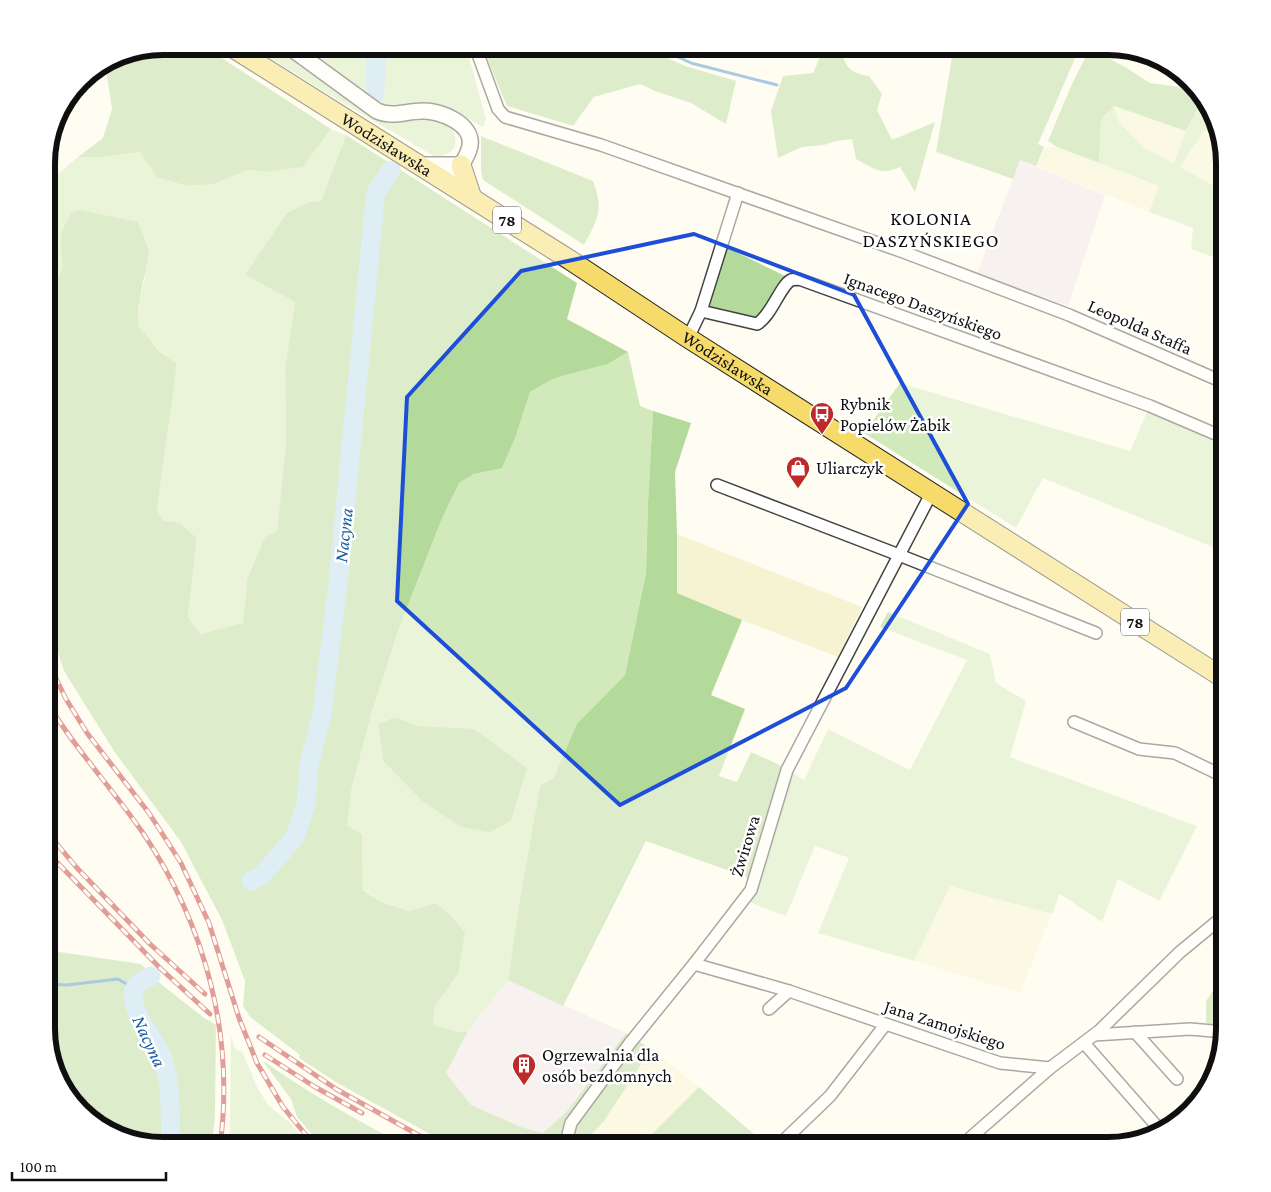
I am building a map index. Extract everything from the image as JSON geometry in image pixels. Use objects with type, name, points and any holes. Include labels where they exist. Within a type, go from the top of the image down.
[{"type":"main road","name":"Wodzisławska","points":[[244,55],[451,184],[688,338],[1216,673]]},
{"type":"main road","points":[[461,165],[472,198]]},
{"type":"street","points":[[300,55],[381,113],[393,115],[429,111],[457,122],[466,132],[470,141],[469,150],[451,184]]},
{"type":"street","points":[[477,55],[498,109],[505,117],[600,145],[738,193],[701,311],[688,338]]},
{"type":"street","points":[[420,165],[461,165]]},
{"type":"street","name":"Leopolda Staffa","points":[[738,193],[906,253],[1069,315],[1216,379]]},
{"type":"street","name":"Ignacego Daszyńskiego","points":[[701,311],[758,324],[765,319],[785,286],[791,280],[799,279],[1150,406],[1216,434]]},
{"type":"street","points":[[717,485],[1096,633]]},
{"type":"street","name":"Żwirowa","points":[[567,1137],[571,1123],[630,1043],[751,890],[787,770],[932,492]]},
{"type":"street","points":[[1074,722],[1139,749],[1175,753],[1216,772]]},
{"type":"street","points":[[971,1137],[1050,1068],[1089,1039],[1180,952],[1216,922]]},
{"type":"street","name":"Jana Zamojskiego","points":[[694,964],[788,991],[1000,1062],[1050,1068]]},
{"type":"street","points":[[769,1009],[788,991]]},
{"type":"street","points":[[787,1137],[830,1096],[885,1025]]},
{"type":"street","points":[[1089,1039],[1135,1032],[1190,1029],[1216,1031]]},
{"type":"street","points":[[1135,1032],[1177,1079]]},
{"type":"street","points":[[1089,1039],[1157,1125]]},
{"type":"highlighted area","points":[[694,234],[854,295],[968,504],[846,688],[620,805],[397,601],[407,397],[521,271]]},
{"type":"shaded area","points":[[1114,106],[1186,131],[1174,164],[1144,148],[1119,122]]},
{"type":"shaded area","points":[[1204,130],[1212,135],[1216,156],[1216,187],[1180,167]]},
{"type":"shaded area","points":[[1044,147],[1057,147],[1159,186],[1149,212],[1036,166]]},
{"type":"shaded area","points":[[1020,160],[1105,195],[1068,306],[977,273]]},
{"type":"shaded area","points":[[677,534],[862,607],[838,657],[677,593]]},
{"type":"shaded area","points":[[950,886],[1052,914],[1020,993],[914,961]]},
{"type":"shaded area","points":[[508,980],[626,1033],[567,1111],[543,1133],[521,1127],[471,1105],[446,1073],[468,1031]]},
{"type":"shaded area","points":[[651,1049],[699,1087],[649,1137],[589,1137],[604,1121]]},
{"type":"green space","points":[[217,55],[331,129],[303,167],[267,172],[248,170],[214,184],[187,186],[157,177],[140,152],[103,157],[78,157],[103,138],[112,109],[106,71],[109,69],[128,61],[149,56]]},
{"type":"green space","points":[[265,55],[292,55],[381,121],[419,116],[440,121],[453,129],[456,141],[454,148],[452,151],[437,158]]},
{"type":"green space","points":[[312,55],[371,55],[371,97]]},
{"type":"green space","points":[[379,55],[468,55],[486,119],[483,127],[454,111],[430,103],[416,103],[399,107],[381,104]]},
{"type":"green space","points":[[486,55],[661,55],[685,66],[736,81],[726,124],[691,103],[640,84],[594,97],[573,126],[507,106]]},
{"type":"green space","points":[[821,55],[842,55],[848,67],[869,76],[882,94],[877,110],[892,140],[935,122],[915,192],[900,167],[882,171],[856,159],[852,139],[824,145],[802,147],[778,158],[771,111],[783,76],[813,73]]},
{"type":"green space","points":[[952,55],[1076,55],[1038,144],[1044,147],[1036,166],[1020,160],[1013,179],[936,152]]},
{"type":"green space","points":[[1086,55],[1103,55],[1150,83],[1180,87],[1190,93],[1199,105],[1186,131],[1114,106],[1101,119],[1099,163],[1057,147],[1048,141]]},
{"type":"green space","points":[[1199,105],[1212,135],[1204,130],[1180,167],[1216,187],[1216,258],[1191,249],[1193,228],[1149,212],[1159,186],[1099,163],[1101,119],[1114,106],[1119,122],[1144,148],[1174,163],[1186,131]]},
{"type":"green space","points":[[331,129],[346,135],[321,201],[309,202],[245,275],[295,302],[285,368],[286,442],[277,531],[247,580],[243,623],[200,634],[188,617],[197,538],[180,523],[161,520],[157,510],[177,364],[144,335],[139,325],[138,313],[145,278],[72,212],[63,228],[60,241],[63,268],[55,282],[55,176],[78,157],[103,157],[140,152],[175,182],[187,186],[214,184],[248,170],[267,172],[303,167]]},
{"type":"green space","points":[[346,135],[577,283],[567,319],[628,352],[608,364],[555,378],[530,392],[516,436],[502,468],[474,474],[459,483],[441,521],[399,628],[372,712],[352,787],[347,825],[362,834],[363,890],[381,902],[409,911],[436,903],[465,932],[458,974],[435,1006],[433,1025],[459,1032],[468,1031],[446,1073],[471,1105],[521,1127],[543,1133],[567,1111],[626,1033],[651,1049],[604,1121],[589,1137],[436,1137],[339,1084],[299,1058],[300,1055],[250,1017],[243,1006],[245,981],[222,920],[181,842],[114,751],[64,671],[55,643],[55,282],[63,268],[60,241],[63,228],[72,212],[80,210],[138,222],[149,251],[138,309],[139,327],[159,351],[177,364],[157,510],[162,520],[180,523],[197,538],[188,617],[200,634],[243,623],[247,580],[265,537],[277,531],[286,442],[285,368],[295,302],[245,275],[287,213],[309,202],[321,201]]},
{"type":"green space","points":[[481,136],[593,181],[599,207],[596,221],[584,245],[483,180],[481,171]]},
{"type":"green space","points":[[726,247],[787,277],[761,318],[754,322],[706,309]]},
{"type":"green space","points":[[628,352],[640,406],[653,411],[646,573],[625,675],[578,724],[554,777],[540,786],[519,904],[508,980],[468,1031],[459,1032],[433,1025],[435,1006],[458,974],[436,903],[409,911],[381,902],[363,889],[362,834],[347,825],[352,787],[372,712],[399,628],[441,521],[459,483],[474,474],[502,467],[516,436],[530,392],[555,378],[608,364]],"holes":[[[395,717],[418,726],[421,800],[383,761],[378,724]]]},
{"type":"green space","points":[[900,383],[1130,451],[1148,410],[1216,441],[1216,548],[1043,478],[1016,528],[864,433]]},
{"type":"green space","points":[[653,411],[691,423],[675,472],[677,593],[742,620],[711,695],[745,709],[719,776],[737,782],[751,752],[782,766],[749,878],[646,841],[563,1006],[508,980],[519,904],[540,786],[554,777],[577,724],[625,675],[646,573]]},
{"type":"green space","points":[[888,612],[990,654],[996,683],[1026,701],[1010,757],[1197,826],[1159,901],[1118,879],[1102,922],[1060,894],[1052,914],[950,886],[914,961],[818,933],[849,858],[815,846],[786,916],[749,902],[791,772],[804,780],[828,729],[910,770],[967,660],[880,627]]},
{"type":"green space","points":[[395,717],[418,726],[474,729],[527,768],[511,821],[490,832],[461,827],[421,800],[383,761],[378,724]]},
{"type":"green space","points":[[55,951],[141,964],[162,985],[216,1025],[215,1115],[213,1137],[156,1137],[142,1135],[109,1123],[97,1115],[77,1095],[66,1077],[57,1050],[55,1036]]},
{"type":"green space","points":[[1216,987],[1216,1025],[1206,1023],[1206,1001]]},
{"type":"green space","points":[[231,1036],[235,1048],[243,1053],[257,1087],[268,1105],[289,1122],[302,1137],[228,1137]]},
{"type":"green space","points":[[262,1060],[332,1105],[389,1137],[314,1137],[297,1117],[291,1099]]},
{"type":"green space","points":[[699,1087],[755,1135],[753,1137],[649,1137]]},
{"type":"waterway","name":"Nacyna","points":[[375,94],[376,55]]},
{"type":"waterway","points":[[674,55],[691,63],[777,85]]},
{"type":"waterway","name":"Nacyna","points":[[251,881],[262,875],[295,837],[306,805],[309,765],[322,715],[338,583],[375,199],[377,191],[391,170]]},
{"type":"waterway","name":"Nacyna","points":[[151,976],[135,988],[133,994],[134,1003],[136,1011],[158,1049],[165,1067],[170,1101],[171,1137]]},
{"type":"waterway","points":[[55,984],[67,985],[118,979],[135,989]]},
{"type":"railway","points":[[55,676],[66,699],[87,733],[149,813],[181,863],[209,923],[239,1018],[257,1063],[283,1107],[308,1137]]},
{"type":"railway","points":[[55,714],[69,736],[143,833],[165,868],[199,943],[219,1022],[224,1104],[221,1137]]},
{"type":"railway","points":[[55,842],[77,868],[150,944],[205,994]]},
{"type":"railway","points":[[55,860],[161,969],[210,1014]]},
{"type":"railway","points":[[259,1037],[336,1089],[422,1137]]},
{"type":"railway","points":[[265,1055],[315,1087],[362,1113]]},
{"type":"place","name":"Rybnik Popielów Żabik","points":[[822,435]]},
{"type":"place","name":"Uliarczyk","points":[[798,489]]},
{"type":"place","name":"Ogrzewalnia dla osób bezdomnych","points":[[524,1086]]},
{"type":"district","name":"KOLONIA DASZYŃSKIEGO","points":[[931,229]]}]
